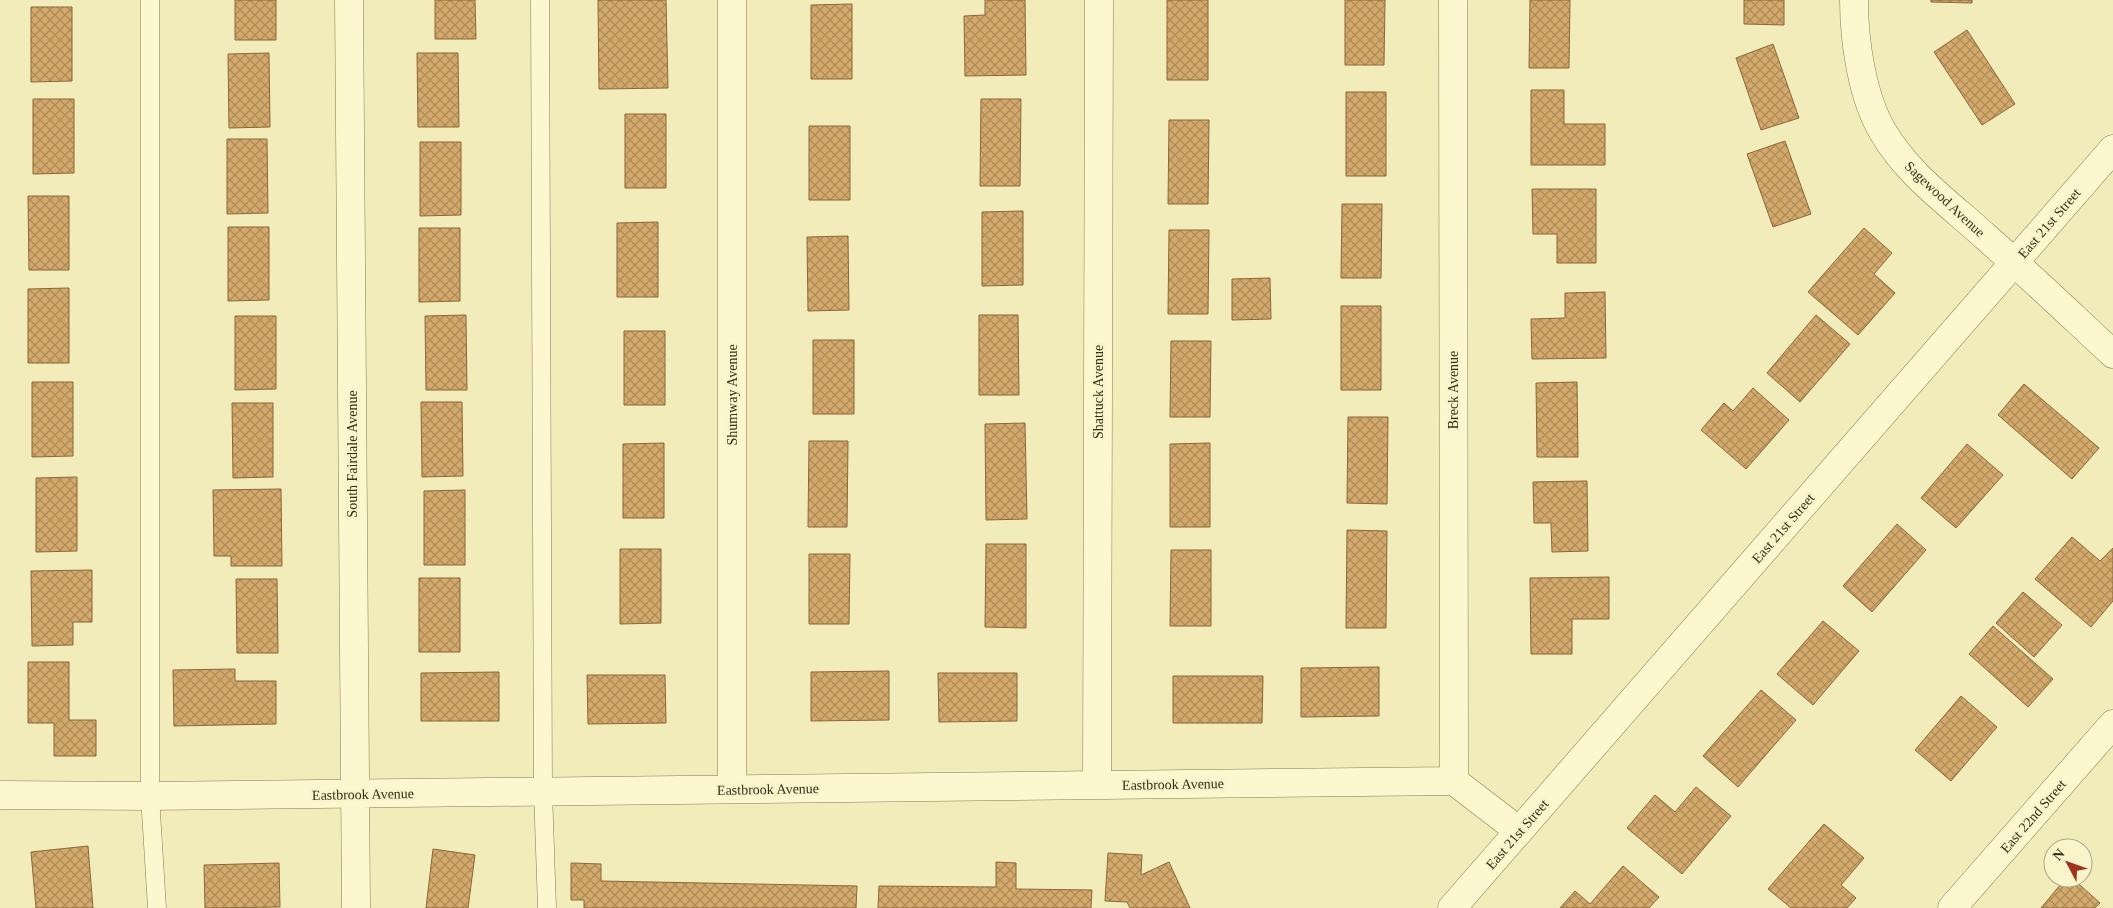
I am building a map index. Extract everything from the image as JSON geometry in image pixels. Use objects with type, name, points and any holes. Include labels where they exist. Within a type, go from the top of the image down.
[{"type":"street","name":"South Fairdale Avenue","points":[[349,0],[353,794],[356,908]]},
{"type":"street","name":"Shumway Avenue","points":[[732,0],[732,789]]},
{"type":"street","name":"Shattuck Avenue","points":[[1098,785],[1099,0]]},
{"type":"street","name":"Breck Avenue","points":[[1453,0],[1454,781]]},
{"type":"street","name":"Sagewood Avenue","points":[[1854,0],[1854,19],[1862,81],[1882,132],[1910,169],[2113,354]]},
{"type":"street","name":"East 21st Street","points":[[1452,908],[2113,149]]},
{"type":"street","name":"East 22nd Street","points":[[1952,908],[2113,724]]},
{"type":"street","name":"Eastbrook Avenue","points":[[0,795],[150,796],[1454,781]]},
{"type":"street","points":[[1454,781],[1519,832]]},
{"type":"lane","points":[[150,0],[150,796],[157,908]]},
{"type":"lane","points":[[540,0],[543,791],[548,908]]},
{"type":"building","points":[[235,0],[276,0],[276,40],[235,40]]},
{"type":"building","points":[[435,0],[475,0],[476,39],[435,39]]},
{"type":"building","points":[[598,0],[666,0],[668,88],[599,89]]},
{"type":"building","points":[[985,0],[1025,0],[1026,75],[965,76],[964,16],[985,15]]},
{"type":"building","points":[[1167,0],[1208,0],[1208,80],[1167,80]]},
{"type":"building","points":[[1345,0],[1385,0],[1384,65],[1345,65]]},
{"type":"building","points":[[1530,0],[1570,0],[1569,68],[1529,68]]},
{"type":"building","points":[[1744,0],[1784,0],[1784,25],[1744,24]]},
{"type":"building","points":[[1931,0],[1972,0],[1972,3],[1931,2]]},
{"type":"building","points":[[852,4],[852,79],[811,79],[811,5]]},
{"type":"building","points":[[31,7],[72,7],[72,81],[31,82]]},
{"type":"building","points":[[1967,30],[2015,104],[1982,125],[1934,52]]},
{"type":"building","points":[[1773,44],[1799,118],[1761,130],[1736,58]]},
{"type":"building","points":[[269,53],[270,127],[229,128],[228,54]]},
{"type":"building","points":[[417,53],[458,53],[459,127],[418,127]]},
{"type":"building","points":[[1531,90],[1564,90],[1564,124],[1605,124],[1605,165],[1531,165]]},
{"type":"building","points":[[1346,92],[1386,92],[1386,176],[1346,176]]},
{"type":"building","points":[[33,99],[74,99],[74,173],[33,174]]},
{"type":"building","points":[[981,99],[1021,99],[1020,186],[980,186]]},
{"type":"building","points":[[625,114],[666,114],[666,188],[625,188]]},
{"type":"building","points":[[1169,120],[1209,120],[1208,204],[1168,204]]},
{"type":"building","points":[[809,126],[850,126],[850,200],[809,200]]},
{"type":"building","points":[[227,139],[267,139],[268,213],[227,214]]},
{"type":"building","points":[[1785,141],[1811,214],[1773,227],[1747,154]]},
{"type":"building","points":[[420,142],[461,142],[461,215],[420,216]]},
{"type":"building","points":[[1532,189],[1596,189],[1596,263],[1557,263],[1557,234],[1533,234]]},
{"type":"building","points":[[28,196],[69,196],[69,270],[29,270]]},
{"type":"building","points":[[1342,204],[1382,204],[1381,278],[1341,278]]},
{"type":"building","points":[[1023,211],[1023,285],[982,286],[982,212]]},
{"type":"building","points":[[658,222],[658,297],[617,297],[617,223]]},
{"type":"building","points":[[228,227],[269,227],[269,300],[228,301]]},
{"type":"building","points":[[419,228],[460,228],[460,301],[419,302]]},
{"type":"building","points":[[1864,228],[1892,253],[1874,274],[1895,293],[1858,335],[1808,292]]},
{"type":"building","points":[[1169,230],[1209,230],[1208,314],[1168,314]]},
{"type":"building","points":[[848,236],[849,310],[808,311],[807,237]]},
{"type":"building","points":[[1270,278],[1271,319],[1232,320],[1232,279]]},
{"type":"building","points":[[69,288],[69,363],[28,363],[28,289]]},
{"type":"building","points":[[1605,292],[1606,358],[1532,359],[1531,319],[1565,318],[1565,293]]},
{"type":"building","points":[[1341,306],[1381,306],[1381,390],[1341,390]]},
{"type":"building","points":[[466,315],[467,390],[426,390],[425,316]]},
{"type":"building","points":[[979,315],[1018,315],[1019,395],[979,395]]},
{"type":"building","points":[[1816,315],[1850,344],[1800,402],[1767,373]]},
{"type":"building","points":[[235,316],[276,316],[276,389],[235,390]]},
{"type":"building","points":[[624,331],[665,331],[665,405],[624,405]]},
{"type":"building","points":[[813,340],[854,340],[854,414],[813,414]]},
{"type":"building","points":[[1171,341],[1211,341],[1210,417],[1170,417]]},
{"type":"building","points":[[32,382],[73,382],[73,456],[32,457]]},
{"type":"building","points":[[1577,382],[1578,457],[1537,457],[1536,383]]},
{"type":"building","points":[[2024,384],[2099,448],[2072,479],[1998,415]]},
{"type":"building","points":[[1753,388],[1789,420],[1746,469],[1701,430],[1724,403],[1733,411]]},
{"type":"building","points":[[421,402],[462,402],[463,476],[422,477]]},
{"type":"building","points":[[232,403],[273,403],[273,477],[233,478]]},
{"type":"building","points":[[1348,417],[1388,417],[1387,504],[1347,503]]},
{"type":"building","points":[[1025,423],[1027,519],[986,520],[985,424]]},
{"type":"building","points":[[809,441],[848,441],[847,527],[808,527]]},
{"type":"building","points":[[664,443],[664,518],[623,518],[623,444]]},
{"type":"building","points":[[1210,443],[1210,527],[1170,527],[1170,444]]},
{"type":"building","points":[[1967,444],[2003,475],[1956,528],[1921,498]]},
{"type":"building","points":[[77,477],[77,551],[36,552],[36,478]]},
{"type":"building","points":[[1587,481],[1588,551],[1552,552],[1551,523],[1534,523],[1533,482]]},
{"type":"building","points":[[281,489],[282,566],[231,566],[231,556],[214,556],[213,490]]},
{"type":"building","points":[[465,490],[465,565],[424,565],[424,491]]},
{"type":"building","points":[[1897,524],[1926,550],[1872,612],[1843,586]]},
{"type":"building","points":[[1347,530],[1387,531],[1386,628],[1346,628]]},
{"type":"building","points":[[2072,537],[2100,561],[2113,548],[2113,601],[2091,627],[2035,579]]},
{"type":"building","points":[[986,544],[1026,544],[1026,628],[985,627]]},
{"type":"building","points":[[620,549],[661,549],[661,623],[620,624]]},
{"type":"building","points":[[1171,550],[1211,550],[1211,626],[1170,626]]},
{"type":"building","points":[[809,554],[850,554],[849,624],[809,624]]},
{"type":"building","points":[[92,570],[92,622],[73,622],[73,645],[32,646],[31,571]]},
{"type":"building","points":[[1609,577],[1609,619],[1572,619],[1572,654],[1531,654],[1530,578]]},
{"type":"building","points":[[419,578],[460,578],[460,652],[419,652]]},
{"type":"building","points":[[236,579],[277,579],[278,653],[237,653]]},
{"type":"building","points":[[2023,592],[2062,625],[2034,657],[1996,623]]},
{"type":"building","points":[[1823,621],[1859,651],[1813,705],[1777,674]]},
{"type":"building","points":[[1993,626],[2053,679],[2028,707],[1969,654]]},
{"type":"building","points":[[28,662],[69,662],[69,720],[96,720],[96,756],[54,756],[54,723],[28,723]]},
{"type":"building","points":[[1379,667],[1379,716],[1301,717],[1301,668]]},
{"type":"building","points":[[235,669],[235,681],[276,681],[276,724],[174,726],[173,670]]},
{"type":"building","points":[[889,671],[889,720],[811,721],[811,672]]},
{"type":"building","points":[[499,672],[499,721],[421,721],[421,673]]},
{"type":"building","points":[[938,673],[1017,673],[1017,721],[939,722]]},
{"type":"building","points":[[587,675],[665,675],[666,723],[588,724]]},
{"type":"building","points":[[1173,676],[1263,676],[1262,723],[1173,723]]},
{"type":"building","points":[[1761,690],[1796,720],[1738,787],[1703,756]]},
{"type":"building","points":[[1961,696],[1997,727],[1951,781],[1915,750]]},
{"type":"building","points":[[1696,787],[1731,816],[1682,874],[1627,828],[1655,795],[1675,812]]},
{"type":"building","points":[[1824,824],[1864,858],[1841,885],[1856,898],[1847,908],[1791,908],[1768,889]]},
{"type":"building","points":[[88,846],[93,908],[36,908],[31,852]]},
{"type":"building","points":[[433,849],[475,855],[468,908],[426,908]]},
{"type":"building","points":[[1108,853],[1142,855],[1141,875],[1169,862],[1190,908],[1130,908],[1127,902],[1105,901]]},
{"type":"building","points":[[996,862],[1016,863],[1016,889],[1092,890],[1091,908],[878,908],[879,886],[996,887]]},
{"type":"building","points":[[279,863],[280,907],[205,908],[204,865]]},
{"type":"building","points":[[571,863],[601,864],[601,881],[857,886],[856,908],[584,908],[584,900],[571,900]]},
{"type":"building","points":[[1623,866],[1659,897],[1649,908],[1560,908],[1575,891],[1590,904]]},
{"type":"building","points":[[2058,888],[2083,888],[2100,903],[2095,908],[2041,908]]}]
